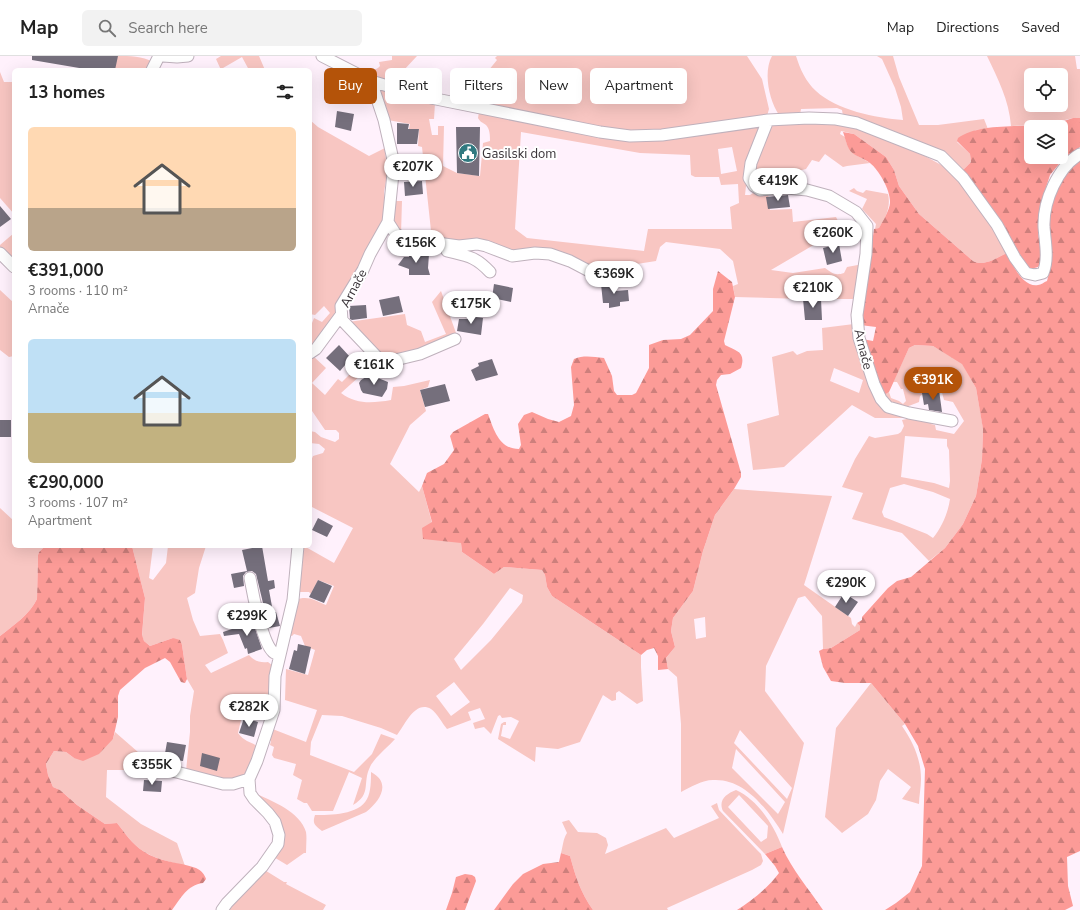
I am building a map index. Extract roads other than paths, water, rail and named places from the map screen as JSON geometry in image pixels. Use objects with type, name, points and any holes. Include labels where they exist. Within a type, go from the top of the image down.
[{"type":"street","points":[[153,68],[159,56]]},
{"type":"street","points":[[163,56],[188,56]]},
{"type":"street","points":[[322,56],[346,68]]},
{"type":"street","points":[[377,83],[420,96],[600,132],[630,136],[662,135],[768,120],[809,118],[836,119],[857,123],[941,156],[963,178],[998,225],[1015,258],[1026,273],[1035,275],[1043,273],[1046,266],[1044,224],[1048,199],[1058,176],[1071,159],[1080,154]]},
{"type":"street","name":"Arnače","points":[[377,99],[384,120],[394,164],[388,222],[363,270],[341,306],[342,320],[378,358],[387,362],[420,354],[455,339]]},
{"type":"street","name":"Arnače","points":[[768,120],[751,163],[749,178],[754,186],[760,190],[788,188],[807,190],[829,196],[856,212],[867,226],[866,254],[857,315],[861,345],[874,384],[881,399],[888,407],[900,411],[952,421]]},
{"type":"street","points":[[388,222],[395,233],[411,245],[432,247],[469,255],[481,263],[490,272]]},
{"type":"street","points":[[421,246],[438,243],[459,246],[477,244],[512,256],[535,253],[550,254],[570,261],[590,271]]},
{"type":"street","points":[[0,253],[12,265]]},
{"type":"street","points":[[312,352],[316,349],[341,315]]},
{"type":"street","points":[[222,910],[262,867],[278,844],[279,835],[275,822],[254,800],[250,793],[249,780],[274,710],[275,676],[293,600],[298,548]]},
{"type":"street","points":[[250,578],[257,610],[268,646],[273,653],[280,655]]},
{"type":"street","points":[[153,766],[224,784],[238,783],[249,780]]},
{"type":"place","name":"Gasilski dom","points":[[468,153]]}]
